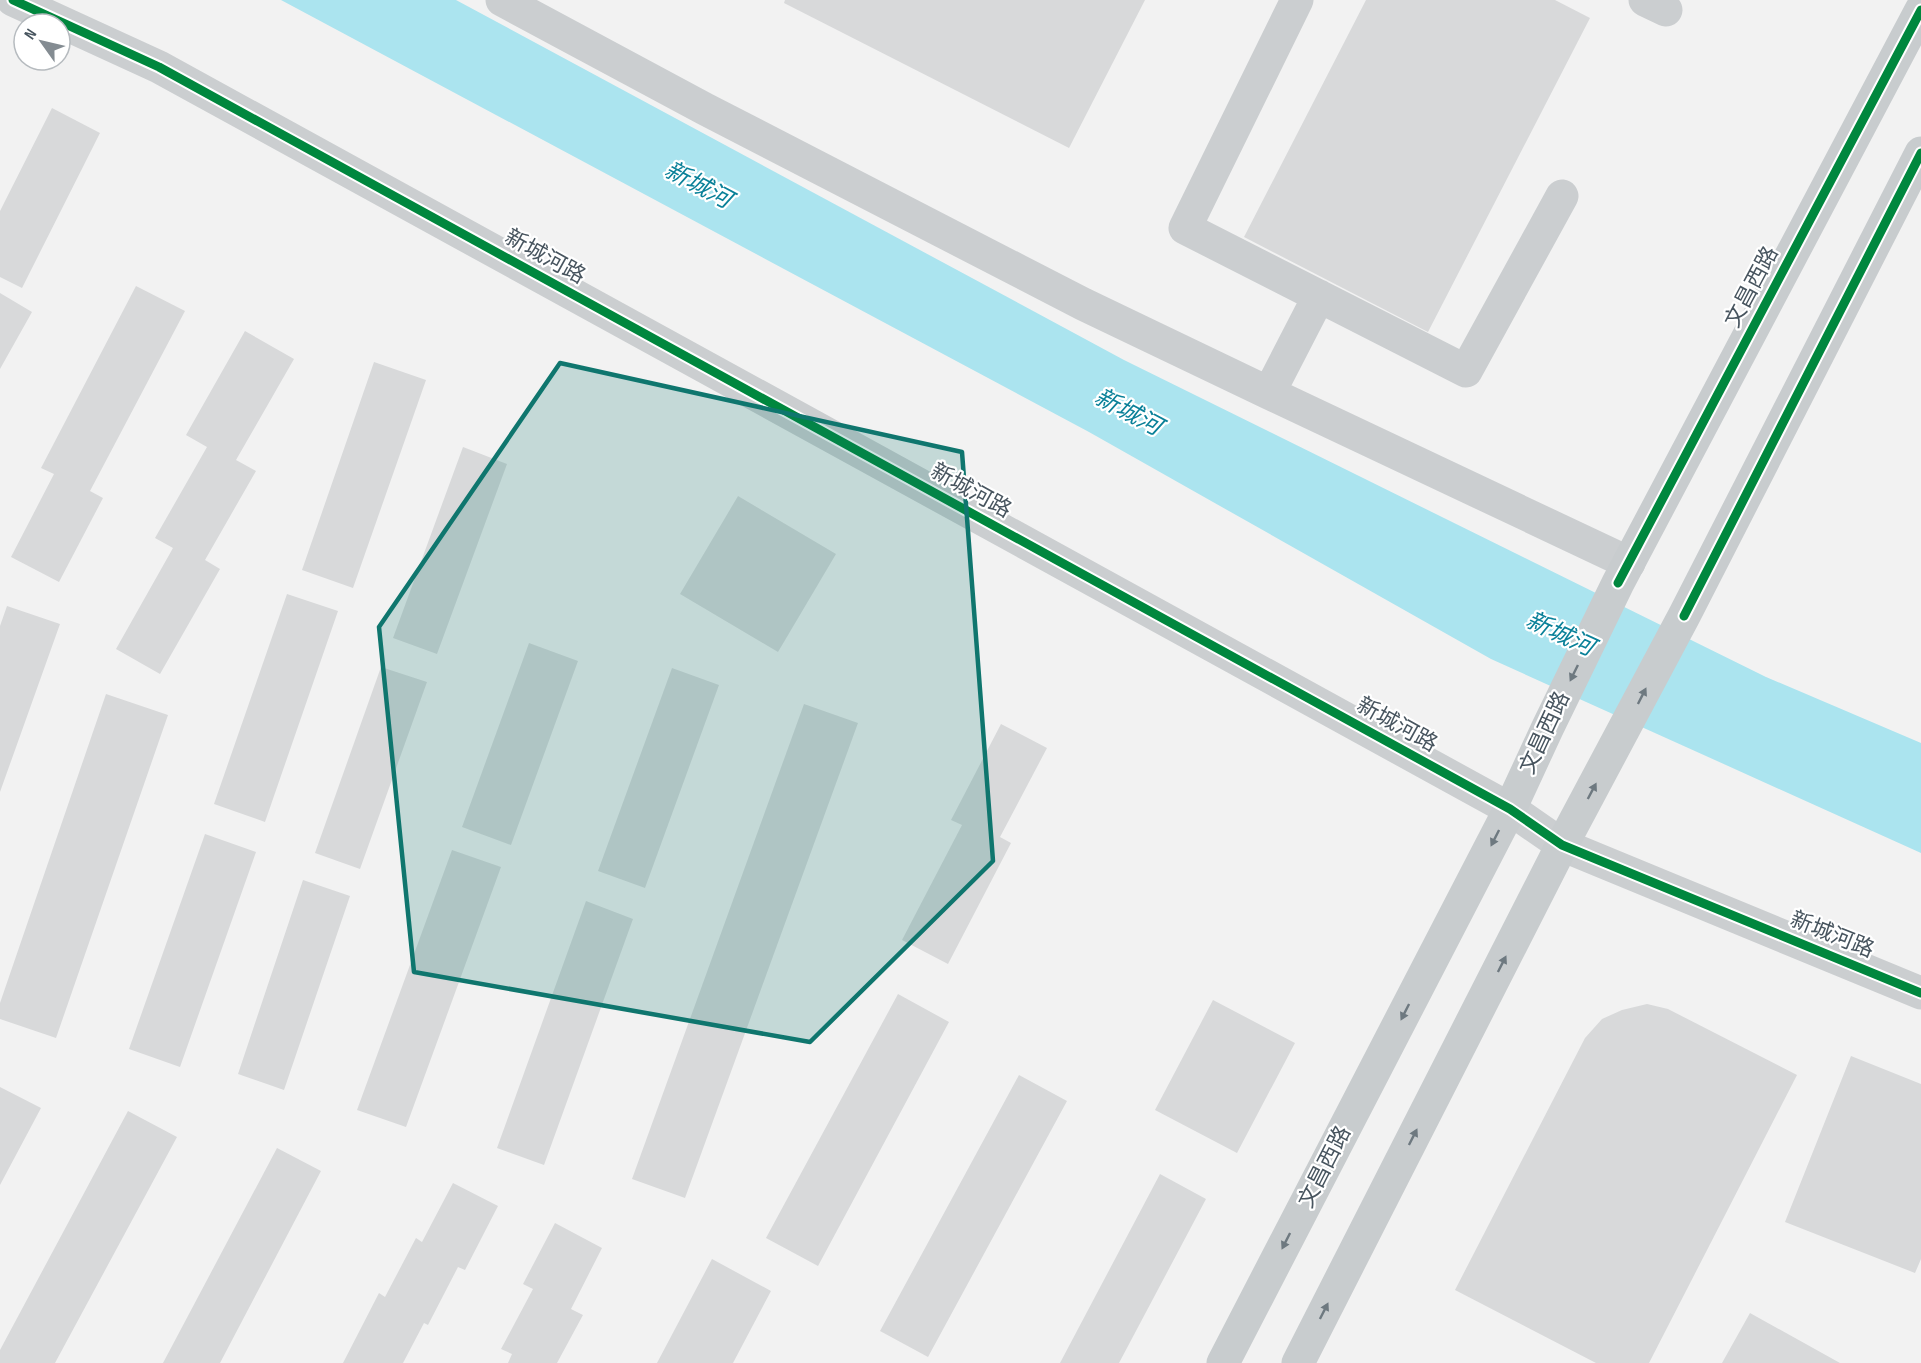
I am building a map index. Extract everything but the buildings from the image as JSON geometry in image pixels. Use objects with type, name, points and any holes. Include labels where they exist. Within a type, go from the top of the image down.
[{"type":"main road","name":"文昌西路","points":[[1223,1363],[1510,809],[1546,729],[1623,573],[1921,10]]},
{"type":"main road","points":[[1298,1363],[1562,845],[1684,616],[1921,153]]},
{"type":"street","name":"新城河路","points":[[13,0],[159,67],[1510,809],[1562,845],[1921,993]]},
{"type":"street","points":[[502,0],[705,109],[1083,304],[1269,393],[1623,573]]},
{"type":"street","points":[[1297,0],[1185,228],[1466,371],[1562,196]]},
{"type":"street","points":[[1269,393],[1319,296]]},
{"type":"highlighted area","points":[[560,363],[962,452],[993,861],[810,1042],[414,972],[379,627]]},
{"type":"water","name":"新城河","points":[[281,0],[456,0],[1124,360],[1766,677],[1921,743],[1921,853],[1491,659],[1089,432]]},
{"type":"cycle path","points":[[13,0],[159,67],[1510,809],[1562,845],[1921,993]]},
{"type":"cycle path","points":[[1618,583],[1921,10]]},
{"type":"cycle path","points":[[1684,616],[1921,153]]}]
